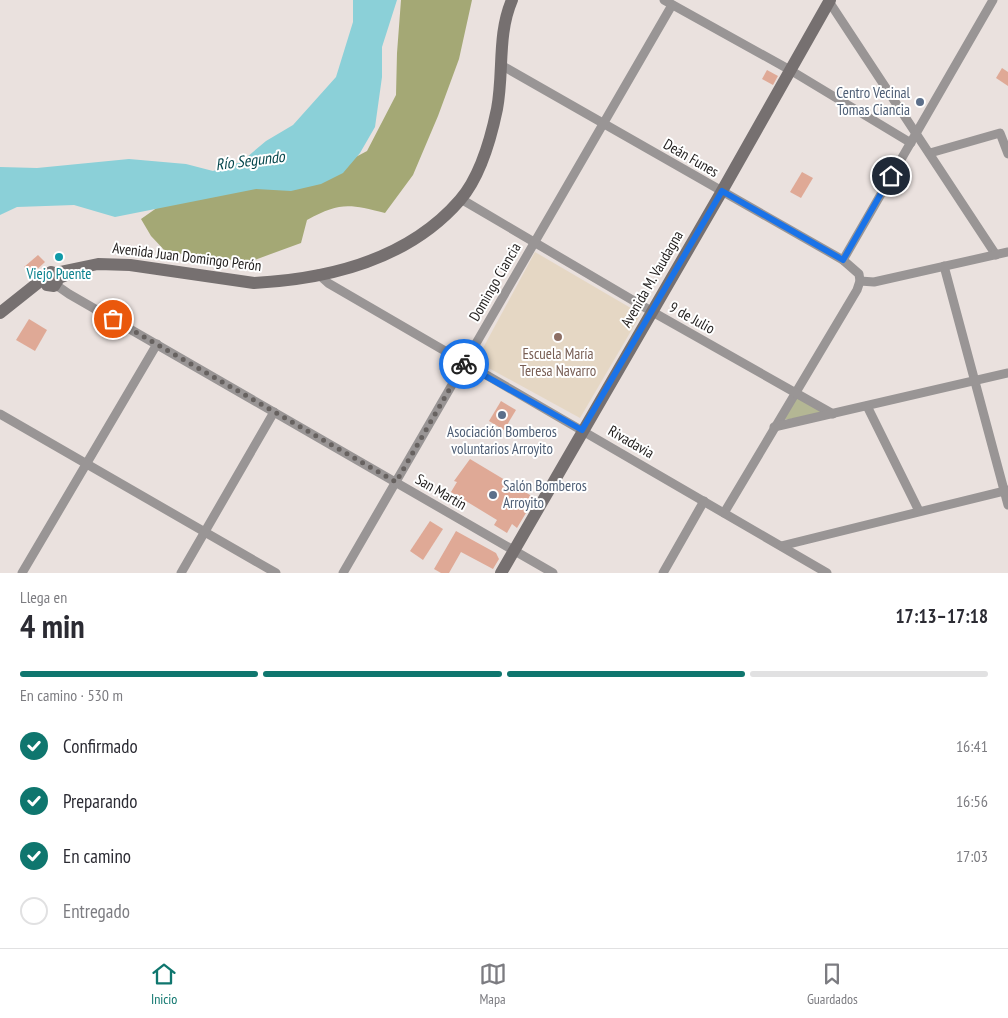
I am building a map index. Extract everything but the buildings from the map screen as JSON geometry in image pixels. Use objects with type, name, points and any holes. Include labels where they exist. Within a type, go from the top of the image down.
[{"type":"main road","name":"Avenida Juan Domingo Perón","points":[[52,280],[98,264],[130,264],[254,284],[318,274],[359,265],[397,251],[439,220],[461,199],[475,174],[495,119],[500,93],[504,25],[512,0]]},
{"type":"main road","name":"Avenida M. Vaudagna","points":[[501,573],[722,191],[829,1]]},
{"type":"main road","points":[[0,312],[52,280]]},
{"type":"street","points":[[843,260],[993,0]]},
{"type":"street","points":[[829,1],[996,255]]},
{"type":"street","points":[[668,2],[790,70],[911,143]]},
{"type":"street","name":"Domingo Ciancia","points":[[343,573],[602,123],[668,2]]},
{"type":"street","name":"Deán Funes","points":[[501,65],[843,260],[855,268],[859,274],[860,281]]},
{"type":"street","points":[[930,153],[1000,133],[1008,154]]},
{"type":"street","name":"9 de Julio","points":[[461,199],[651,311],[834,414]]},
{"type":"street","points":[[724,513],[794,392],[857,290],[860,281],[874,282],[1008,252]]},
{"type":"street","points":[[944,266],[974,381],[1006,490],[1008,505]]},
{"type":"street","name":"Rivadavia","points":[[318,274],[328,283],[821,571]]},
{"type":"street","name":"San Martín","points":[[52,280],[69,294],[553,573]]},
{"type":"street","points":[[22,573],[157,344]]},
{"type":"street","points":[[774,428],[1008,373]]},
{"type":"street","points":[[867,406],[919,512]]},
{"type":"street","points":[[181,573],[274,412]]},
{"type":"street","points":[[0,414],[276,573]]},
{"type":"street","points":[[781,546],[1006,490]]},
{"type":"street","points":[[663,573],[704,501]]},
{"type":"shaded area","name":"Escuela María Teresa Navarro","points":[[535,252],[641,314],[580,418],[476,361]]},
{"type":"green space","points":[[401,0],[472,0],[459,59],[438,116],[413,175],[385,213],[345,206],[328,210],[307,220],[301,243],[249,262],[166,252],[151,236],[141,219],[168,200],[324,174],[367,151],[396,95]]},
{"type":"green space","points":[[797,396],[825,414],[783,420]]},
{"type":"water","name":"Río Segundo","points":[[353,0],[397,0],[382,47],[382,77],[375,127],[360,153],[343,173],[321,184],[291,191],[256,189],[115,217],[74,205],[17,207],[0,215],[0,167],[37,168],[129,159],[186,164],[213,171],[241,162],[266,141],[293,125],[336,77],[353,22]]},
{"type":"way so far","points":[[113,319],[396,482],[464,364]]},
{"type":"place","name":"Centro Vecinal Tomas Ciancia","points":[[920,102]]},
{"type":"place","name":"Viejo Puente","points":[[59,257]]},
{"type":"place","name":"Escuela María Teresa Navarro","points":[[558,337]]},
{"type":"place","name":"Asociación Bomberos voluntarios Arroyito","points":[[502,415]]},
{"type":"place","name":"Salón Bomberos Arroyito","points":[[493,495]]},
{"type":"route","points":[[464,364],[582,430],[722,191],[843,260],[891,176]]}]
